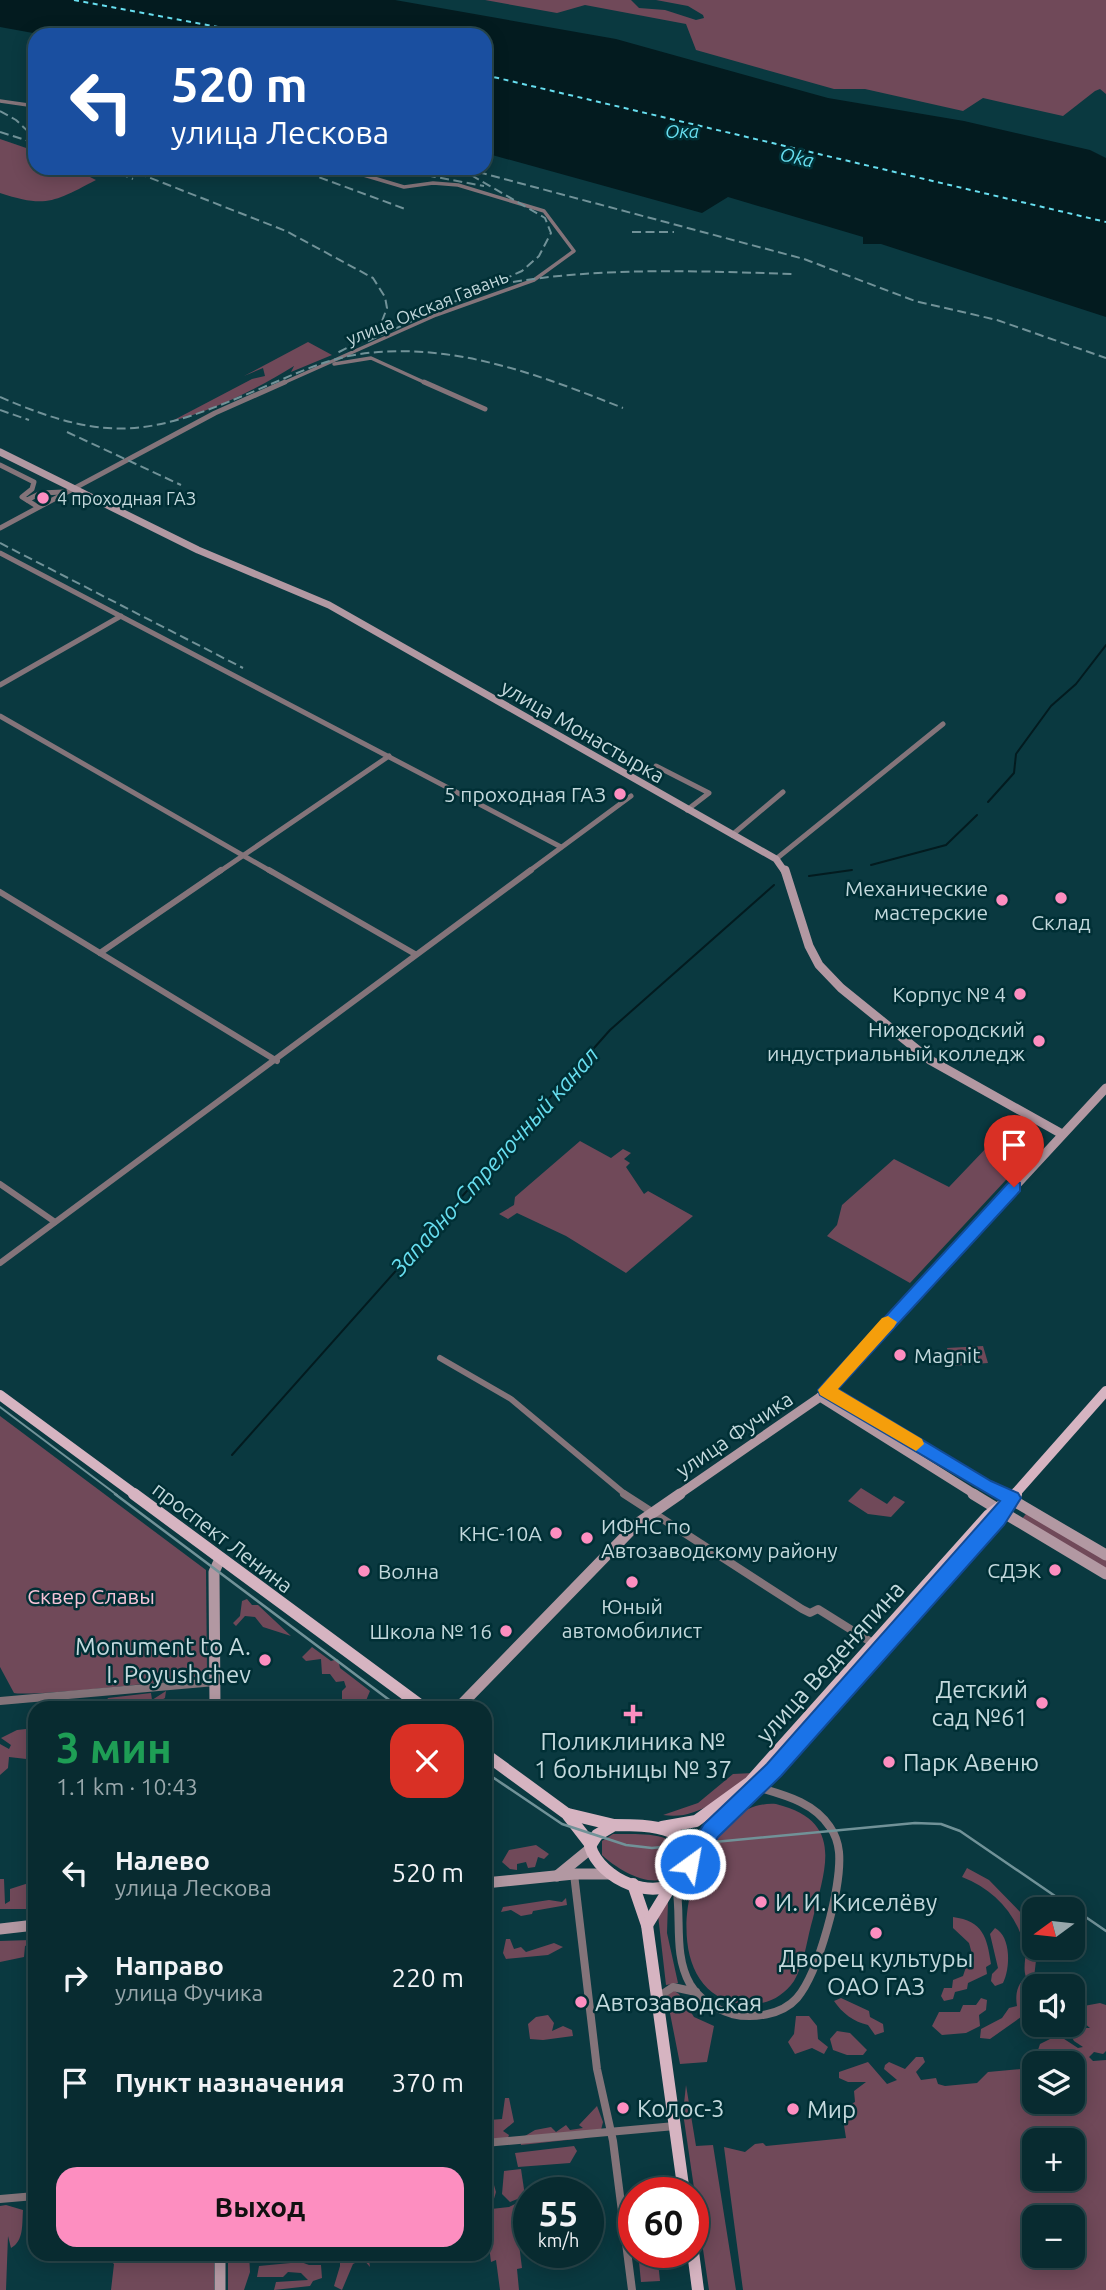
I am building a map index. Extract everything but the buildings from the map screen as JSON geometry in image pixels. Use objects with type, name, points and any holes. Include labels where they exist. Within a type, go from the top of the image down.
[{"type":"main road","name":"улица Веденяпина","points":[[662,1827],[696,1821],[733,1797],[767,1764],[874,1644],[1012,1498],[1106,1391]]},
{"type":"main road","name":"проспект Ленина","points":[[0,1395],[414,1701]]},
{"type":"main road","name":"улица Веденяпина","points":[[690,1864],[711,1830],[757,1787],[1000,1511]]},
{"type":"main road","points":[[492,1759],[568,1814],[590,1847],[596,1863],[633,1884],[651,1890],[673,1887]]},
{"type":"main road","points":[[568,1814],[614,1825],[662,1827],[683,1842],[690,1864],[684,1878],[673,1887],[647,1925]]},
{"type":"main road","points":[[590,1847],[596,1833],[614,1825]]},
{"type":"main road","points":[[633,1884],[647,1925],[682,2177]]},
{"type":"main road","points":[[695,2268],[698,2290]]},
{"type":"street","points":[[0,101],[28,105]]},
{"type":"street","name":"улица Окская Гавань","points":[[0,528],[215,413],[491,293],[534,279],[575,249],[544,211],[457,185],[433,183],[404,187],[364,175]]},
{"type":"street","points":[[371,358],[375,342]]},
{"type":"street","points":[[326,365],[371,358],[485,409]]},
{"type":"street","name":"улица Монастырка","points":[[0,452],[69,490],[198,550],[329,605],[776,859]]},
{"type":"street","points":[[0,465],[34,482],[32,489],[21,495],[38,507]]},
{"type":"street","points":[[27,500],[41,493],[69,490]]},
{"type":"street","points":[[0,554],[561,846]]},
{"type":"street","points":[[0,685],[121,616]]},
{"type":"street","points":[[0,716],[415,954]]},
{"type":"street","points":[[943,724],[776,859],[790,884],[804,938],[817,962],[837,984],[894,1036],[924,1058],[1062,1134]]},
{"type":"street","points":[[100,953],[389,756]]},
{"type":"street","points":[[656,766],[709,793],[687,810]]},
{"type":"street","points":[[732,835],[783,792]]},
{"type":"street","points":[[0,1263],[277,1061],[415,954],[631,796]]},
{"type":"street","points":[[0,892],[277,1061]]},
{"type":"street","name":"улица Фучика","points":[[465,1701],[626,1536],[652,1513],[823,1393],[1106,1088]]},
{"type":"street","points":[[0,1184],[55,1222]]},
{"type":"street","points":[[440,1358],[511,1399],[652,1513],[802,1609],[810,1613],[818,1608],[874,1644]]},
{"type":"street","points":[[823,1393],[985,1486],[1012,1498],[1106,1555]]},
{"type":"street","points":[[823,1393],[1000,1511],[1106,1574]]},
{"type":"street","points":[[215,1701],[214,1573],[220,1559]]},
{"type":"street","points":[[0,1701],[215,1682]]},
{"type":"street","points":[[658,2004],[668,1989],[680,1987],[696,1992],[724,2012],[743,2016],[767,2014],[796,1999],[812,1973],[836,1876],[838,1845],[829,1825],[813,1809],[757,1787]]},
{"type":"street","points":[[556,1876],[590,1847]]},
{"type":"street","points":[[574,1874],[594,2045],[611,2132],[632,2290]]},
{"type":"street","points":[[492,1882],[574,1874],[613,1874]]},
{"type":"street","points":[[673,1887],[679,1951],[685,1973],[696,1992]]},
{"type":"street","points":[[0,1929],[28,1927]]},
{"type":"street","points":[[492,2142],[675,2126]]},
{"type":"street","points":[[0,2199],[28,2197]]},
{"type":"street","points":[[220,2261],[220,2290]]},
{"type":"green space","points":[[485,0],[631,0],[639,8],[665,10],[696,20],[704,18],[703,15],[688,6],[656,0],[1106,0],[1106,94],[1100,89],[1095,91],[1063,116],[983,98],[963,111],[865,89],[834,89],[696,50],[686,24],[585,5],[557,13]]},
{"type":"green space","points":[[0,139],[28,149],[28,175],[86,175],[96,180],[50,200],[28,200],[0,193]]},
{"type":"green space","points":[[308,342],[332,355],[291,372],[294,366],[236,398],[172,421],[252,379],[265,376],[263,368],[244,376]]},
{"type":"green space","points":[[1011,1122],[1043,1140],[910,1283],[827,1236],[837,1225],[842,1205],[894,1159],[949,1187]]},
{"type":"green space","points":[[580,1141],[611,1158],[623,1149],[631,1153],[624,1159],[630,1163],[626,1167],[644,1194],[648,1191],[693,1216],[626,1273],[566,1236],[517,1213],[508,1219],[499,1214],[514,1205],[515,1197]]},
{"type":"green space","points":[[983,1346],[988,1363],[952,1366],[947,1348]]},
{"type":"green space","name":"Сквер Славы","points":[[0,1416],[206,1570],[207,1674],[113,1687],[50,1693],[14,1693],[0,1667]]},
{"type":"green space","points":[[861,1488],[887,1504],[894,1496],[905,1502],[891,1517],[868,1514],[848,1501]]},
{"type":"green space","points":[[1028,1511],[1106,1558],[1106,1570],[1022,1519]]},
{"type":"green space","points":[[247,1599],[252,1605],[258,1605],[291,1636],[263,1627],[255,1617],[245,1616],[236,1626],[233,1623],[240,1616],[242,1601]]},
{"type":"green space","points":[[312,1647],[331,1661],[338,1659],[340,1668],[370,1691],[366,1701],[342,1701],[342,1691],[346,1687],[344,1681],[336,1682],[330,1674],[322,1674],[321,1659],[306,1661],[302,1657]]},
{"type":"green space","points":[[166,1691],[165,1698],[160,1701],[106,1701],[108,1698],[151,1693],[152,1700]]},
{"type":"green space","points":[[28,1729],[28,1759],[9,1757],[8,1768],[0,1775],[0,1744],[9,1749],[11,1745],[1,1738],[17,1730]]},
{"type":"green space","points":[[753,1773],[700,1810],[676,1816],[663,1815],[698,1803],[733,1774]]},
{"type":"green space","points":[[776,1804],[798,1812],[812,1822],[821,1834],[825,1848],[825,1864],[803,1958],[794,1981],[772,2000],[759,2004],[743,2004],[712,1992],[694,1967],[687,1934],[690,1897],[702,1861],[721,1831],[746,1810]]},
{"type":"green space","points":[[613,1834],[668,1839],[680,1854],[680,1866],[673,1875],[653,1880],[620,1869],[602,1855],[602,1841]]},
{"type":"green space","points":[[536,1845],[549,1854],[544,1859],[538,1857],[535,1867],[528,1868],[526,1862],[517,1864],[517,1870],[510,1869],[502,1862],[509,1850]]},
{"type":"green space","points":[[967,1868],[989,1880],[1022,1914],[1022,1938],[1015,1922],[1001,1903],[984,1888],[962,1877]]},
{"type":"green space","points":[[0,1879],[4,1879],[5,1904],[10,1901],[10,1889],[28,1883],[28,1909],[0,1909]]},
{"type":"green space","points":[[566,1898],[567,1905],[533,1911],[532,1914],[521,1916],[511,1910],[501,1912],[503,1907],[549,1900],[562,1902]]},
{"type":"green space","points":[[668,1901],[667,1933],[678,1983],[666,1985],[658,1915]]},
{"type":"green space","points":[[953,1917],[971,1922],[982,1932],[991,1964],[986,1967],[987,1974],[968,1983],[967,1989],[955,1992],[953,1999],[944,2001],[941,1996],[944,1988],[952,1988],[953,1980],[963,1976],[966,1967],[974,1961],[969,1943],[953,1928]]},
{"type":"green space","points":[[995,1928],[1001,1932],[1007,1946],[1008,1962],[1003,1983],[995,1986],[991,1981],[992,1974],[998,1968],[990,1934]]},
{"type":"green space","points":[[506,1939],[510,1939],[514,1949],[521,1947],[526,1952],[554,1943],[563,1947],[548,1955],[506,1959],[503,1953]]},
{"type":"green space","points":[[28,1940],[24,1957],[0,1962],[0,1941]]},
{"type":"green space","points":[[1025,1960],[1036,1960],[1034,1974],[1026,1974]]},
{"type":"green space","points":[[1021,1983],[1021,2017],[990,2039],[980,2038],[981,2029],[1002,2018],[1009,2008],[1017,2006],[1017,1990]]},
{"type":"green space","points":[[673,1990],[679,1994],[694,2017],[714,2026],[707,2062],[680,2064],[667,1998],[667,1993]]},
{"type":"green space","points":[[841,1998],[869,2011],[870,2017],[883,2024],[884,2032],[875,2035],[868,2025],[849,2016],[834,2001]]},
{"type":"green space","points":[[981,1998],[987,2000],[986,2010],[979,2015],[980,2026],[966,2033],[942,2035],[932,2026],[939,2012],[960,2012],[963,2005],[976,2005]]},
{"type":"green space","points":[[1100,2003],[1106,2005],[1106,2051],[1103,2054],[1094,2052],[1089,2057],[1093,2061],[1106,2060],[1106,2290],[743,2290],[724,2147],[745,2152],[755,2144],[763,2143],[766,2146],[846,2138],[843,2119],[851,2118],[849,2105],[855,2102],[854,2091],[866,2082],[848,2082],[839,2078],[839,2072],[868,2062],[887,2084],[897,2080],[884,2069],[885,2065],[889,2062],[905,2069],[916,2057],[923,2057],[925,2062],[916,2072],[921,2080],[936,2078],[938,2084],[945,2086],[977,2083],[988,2072],[1022,2069],[1022,2114],[1085,2114],[1085,2051],[1038,2051],[1040,2044],[1054,2037],[1061,2037],[1078,2048],[1083,2047],[1072,2037],[1085,2037],[1085,2028],[1090,2028],[1085,2024],[1085,2006]]},
{"type":"green space","points":[[548,2015],[554,2023],[552,2031],[563,2026],[572,2030],[573,2036],[530,2039],[528,2024],[536,2017]]},
{"type":"green space","points":[[796,2016],[809,2016],[817,2026],[818,2039],[828,2047],[824,2054],[812,2048],[795,2054],[788,2042],[794,2034]]},
{"type":"green space","points":[[837,2031],[850,2033],[867,2050],[863,2055],[847,2055],[833,2050],[830,2039]]},
{"type":"green space","points":[[686,2085],[696,2146],[713,2145],[736,2290],[709,2290],[706,2268],[709,2268],[709,2177],[692,2177],[683,2113]]},
{"type":"green space","points":[[505,2098],[509,2098],[514,2122],[503,2131],[509,2135],[508,2138],[492,2139],[492,2120],[502,2119]]},
{"type":"green space","points":[[597,2106],[603,2122],[601,2130],[586,2138],[521,2145],[520,2139],[535,2130],[551,2127],[556,2132],[566,2125],[570,2130],[583,2128],[579,2125]]},
{"type":"green space","points":[[574,2146],[577,2151],[570,2163],[518,2167],[515,2153]]},
{"type":"green space","points":[[521,2169],[522,2177],[513,2177],[513,2201],[510,2202],[502,2194],[504,2171]]},
{"type":"green space","points":[[492,2184],[496,2192],[492,2206]]},
{"type":"green space","points":[[513,2205],[513,2268],[522,2268],[517,2269],[519,2290],[500,2290],[496,2260],[491,2262],[492,2209]]},
{"type":"green space","points":[[0,2206],[23,2210],[22,2226],[18,2241],[11,2248],[8,2236],[6,2290],[0,2290]]},
{"type":"green space","points":[[110,2261],[214,2261],[214,2290],[111,2290],[114,2264]]},
{"type":"green space","points":[[228,2261],[249,2261],[250,2272],[244,2290],[228,2290]]},
{"type":"green space","points":[[340,2261],[359,2261],[353,2264],[342,2290],[334,2286]]},
{"type":"green space","points":[[301,2262],[321,2265],[322,2278],[313,2281],[310,2286],[274,2290],[276,2282],[308,2280],[301,2273],[288,2272],[283,2277],[257,2277],[259,2266]]},
{"type":"green space","points":[[640,2268],[659,2268],[660,2281],[641,2282]]},
{"type":"water","name":"Ока","points":[[0,0],[395,0],[616,39],[828,98],[964,121],[1090,150],[1106,158],[1106,317],[881,244],[863,244],[863,237],[728,197],[702,213],[492,155],[492,28],[28,28],[28,32],[0,27]]},
{"type":"waterway","name":"Западно-Стрелочный канал","points":[[988,802],[1014,773],[1016,754],[1051,706],[1076,684],[1106,645]]},
{"type":"waterway","name":"Западно-Стрелочный канал","points":[[871,865],[946,845],[977,815]]},
{"type":"waterway","name":"Западно-Стрелочный канал","points":[[809,876],[852,870]]},
{"type":"waterway","name":"Западно-Стрелочный канал","points":[[232,1455],[610,1030],[774,885]]},
{"type":"ferry route","points":[[74,0],[223,28]]},
{"type":"ferry route","points":[[492,77],[1106,222]]},
{"type":"tram line","points":[[0,1407],[117,1495]]},
{"type":"tram line","points":[[115,1494],[391,1701]]},
{"type":"tram line","points":[[492,1777],[562,1824],[626,1845],[652,1848],[915,1823],[941,1824],[960,1831],[1106,1931]]},
{"type":"railway","points":[[0,111],[16,120],[28,131]]},
{"type":"railway","points":[[0,132],[28,141]]},
{"type":"railway","points":[[124,175],[133,179]]},
{"type":"railway","points":[[143,175],[286,231],[373,278],[385,297],[387,308],[382,321],[361,341],[335,354]]},
{"type":"railway","points":[[313,175],[408,210]]},
{"type":"railway","points":[[425,175],[484,186]]},
{"type":"railway","points":[[368,341],[522,271],[539,256],[551,233],[545,218],[471,175]]},
{"type":"railway","points":[[489,175],[804,259],[915,301],[997,320],[1106,358]]},
{"type":"railway","points":[[632,232],[674,232]]},
{"type":"railway","points":[[513,282],[617,272],[792,274]]},
{"type":"railway","points":[[0,397],[73,423],[104,428],[133,428],[162,424],[192,415],[335,359],[394,351],[428,352],[494,364],[560,384],[623,408]]},
{"type":"railway","points":[[0,410],[29,420]]},
{"type":"railway","points":[[67,432],[181,485]]},
{"type":"railway","points":[[0,543],[243,668]]},
{"type":"slow traffic","points":[[888,1322],[827,1390],[916,1444]]},
{"type":"place","name":"4 проходная ГАЗ","points":[[43,498]]},
{"type":"place","name":"5 проходная ГАЗ","points":[[620,794]]},
{"type":"place","name":"Склад","points":[[1061,898]]},
{"type":"place","name":"Механические мастерские","points":[[1002,900]]},
{"type":"place","name":"Корпус № 4","points":[[1020,994]]},
{"type":"place","name":"Нижегородский индустриальный колледж","points":[[1039,1041]]},
{"type":"place","name":"Magnit","points":[[900,1355]]},
{"type":"place","name":"КНС-10А","points":[[556,1533]]},
{"type":"place","name":"ИФНС по Автозаводскому району","points":[[587,1538]]},
{"type":"place","name":"СДЭК","points":[[1055,1570]]},
{"type":"place","name":"Волна","points":[[364,1571]]},
{"type":"place","name":"Юный автомобилист","points":[[632,1582]]},
{"type":"place","name":"Школа № 16","points":[[506,1631]]},
{"type":"place","name":"Monument to A. I. Poyushchev","points":[[265,1660]]},
{"type":"place","name":"Детский сад №61","points":[[1042,1703]]},
{"type":"place","name":"Поликлиника № 1 больницы № 37","points":[[633,1714]]},
{"type":"place","name":"Парк Авеню","points":[[889,1762]]},
{"type":"place","name":"И. И. Киселёву","points":[[761,1902]]},
{"type":"place","name":"Дворец культуры ОАО ГАЗ","points":[[876,1933]]},
{"type":"place","name":"Автозаводская","points":[[581,2002]]},
{"type":"place","name":"Колос-3","points":[[623,2108]]},
{"type":"place","name":"Мир","points":[[793,2109]]},
{"type":"route","points":[[690,1864],[711,1830],[774,1770],[998,1520],[1012,1498],[985,1486],[827,1390],[1014,1187]]},
{"type":"water label","name":"Oka","points":[[797,157]]}]
